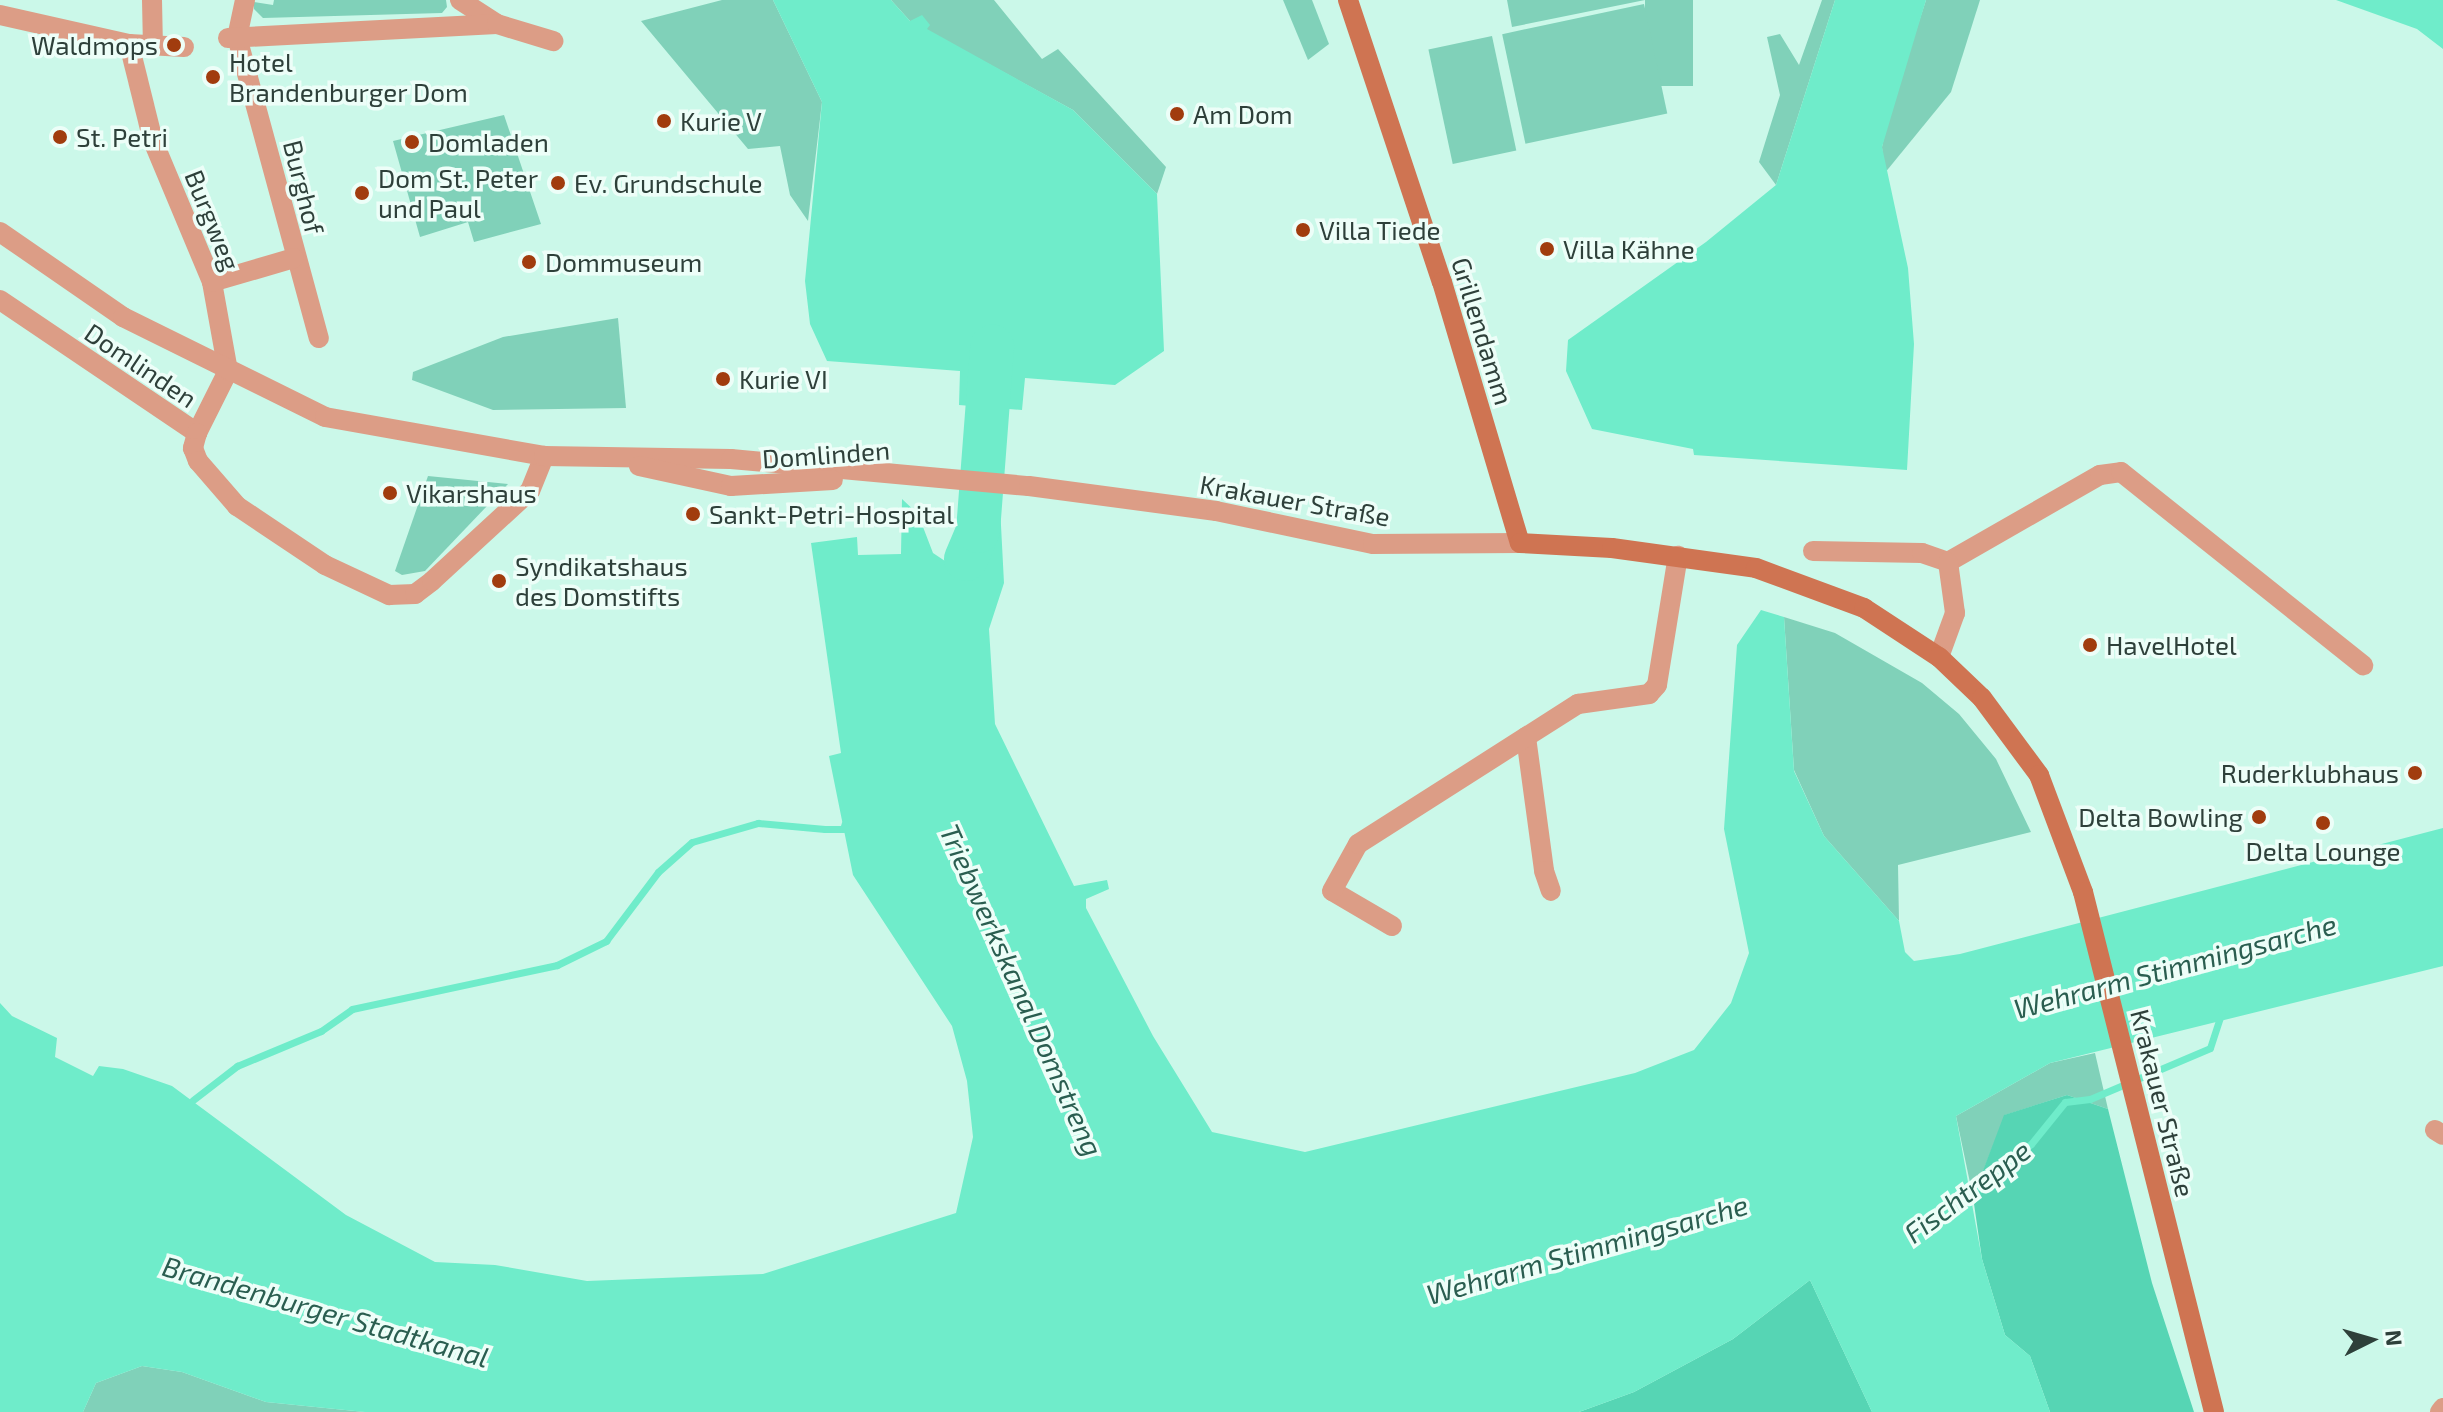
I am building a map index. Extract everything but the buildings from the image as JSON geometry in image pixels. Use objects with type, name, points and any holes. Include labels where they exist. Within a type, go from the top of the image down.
[{"type":"main road","name":"Grillendamm","points":[[1348,0],[1446,296],[1520,543]]},
{"type":"main road","name":"Krakauer Straße","points":[[1520,543],[1678,556],[1791,577],[1864,608],[1939,657],[1999,718],[2039,775],[2083,892],[2214,1412]]},
{"type":"street","points":[[152,0],[153,47]]},
{"type":"street","name":"Burghof","points":[[245,0],[232,37],[319,338]]},
{"type":"street","points":[[460,0],[497,24],[553,41]]},
{"type":"street","points":[[0,15],[129,44],[184,47]]},
{"type":"street","points":[[232,37],[497,24]]},
{"type":"street","name":"Burgweg","points":[[129,44],[153,141],[212,282],[228,371]]},
{"type":"street","name":"Domlinden","points":[[0,232],[123,317],[325,417],[544,456],[731,459],[905,475]]},
{"type":"street","name":"Burghof","points":[[212,282],[294,258]]},
{"type":"street","name":"Domlinden","points":[[0,300],[197,433],[228,371]]},
{"type":"street","points":[[197,433],[193,448],[198,461],[237,506],[325,565],[389,595],[415,594],[432,581],[530,491],[544,456]]},
{"type":"street","points":[[1813,551],[1922,553],[1948,562],[2100,475],[2121,472],[2363,665]]},
{"type":"street","name":"Krakauer Straße","points":[[905,475],[1029,486],[1216,511],[1373,544],[1520,543]]},
{"type":"street","points":[[1392,926],[1332,891],[1358,844],[1578,704],[1649,694],[1657,685],[1678,556]]},
{"type":"street","points":[[1939,657],[1955,613],[1948,562]]},
{"type":"street","points":[[1526,737],[1544,871],[1551,891]]},
{"type":"shaded area","points":[[274,0],[446,0],[447,7],[442,13],[263,18],[254,9],[254,2],[273,5]]},
{"type":"shaded area","points":[[722,0],[773,0],[822,102],[808,221],[790,195],[780,146],[748,149],[641,21]]},
{"type":"shaded area","points":[[891,0],[994,0],[1042,59],[1058,49],[1166,167],[1157,194],[1073,110],[910,21]]},
{"type":"shaded area","points":[[1283,0],[1312,0],[1329,44],[1308,60]]},
{"type":"shaded area","points":[[1507,0],[1645,0],[1512,27]]},
{"type":"shaded area","points":[[1645,0],[1693,0],[1693,86],[1645,86]]},
{"type":"shaded area","points":[[1822,0],[1835,0],[1776,185],[1759,162],[1780,95],[1767,37],[1780,34],[1799,65]]},
{"type":"shaded area","points":[[1926,0],[1980,0],[1951,92],[1884,174],[1882,147],[1888,117]]},
{"type":"shaded area","points":[[1644,4],[1667,114],[1525,144],[1502,34]]},
{"type":"shaded area","points":[[1492,36],[1516,150],[1453,164],[1428,50]]},
{"type":"shaded area","points":[[504,115],[541,224],[474,242],[468,222],[420,237],[393,141]]},
{"type":"shaded area","points":[[618,318],[626,408],[493,410],[412,380],[413,372],[503,337]]},
{"type":"shaded area","points":[[428,476],[508,484],[425,571],[402,575],[395,571]]},
{"type":"shaded area","points":[[1784,617],[1835,633],[1922,683],[1959,714],[1996,759],[2031,832],[1898,865],[1899,921],[1824,836],[1794,770]]},
{"type":"shaded area","points":[[2095,1053],[2108,1109],[2067,1095],[2005,1115],[1973,1197],[1956,1116],[2050,1063]]},
{"type":"shaded area","points":[[2067,1095],[2108,1109],[2152,1283],[2194,1412],[2050,1412],[2030,1356],[2005,1335],[1982,1259],[1973,1197],[2004,1115]]},
{"type":"shaded area","points":[[1810,1280],[1872,1412],[1579,1412],[1634,1392],[1733,1339]]},
{"type":"shaded area","points":[[142,1366],[182,1372],[266,1402],[365,1412],[83,1412],[96,1383]]},
{"type":"water","points":[[773,0],[891,0],[910,21],[922,15],[930,25],[927,29],[1073,110],[1157,194],[1164,351],[1115,385],[1025,378],[1022,410],[959,405],[960,371],[827,361],[810,324],[805,281],[822,102]]},
{"type":"water","points":[[1835,0],[1926,0],[1882,147],[1908,268],[1914,344],[1907,470],[1694,455],[1693,449],[1592,429],[1566,371],[1568,340],[1706,242],[1776,185]]},
{"type":"water","points":[[2336,0],[2443,0],[2443,49],[2417,29]]},
{"type":"water","points":[[902,499],[918,514],[933,553],[945,561],[957,552],[965,502],[1000,506],[1004,583],[989,629],[995,724],[1074,886],[1107,880],[1109,889],[1086,899],[1086,908],[1153,1036],[1212,1132],[1305,1152],[1635,1073],[1694,1050],[1731,1003],[1749,953],[1724,829],[1737,645],[1761,610],[1784,617],[1794,771],[1824,836],[1899,921],[1905,952],[1914,961],[1960,954],[2443,828],[2443,966],[2050,1063],[1956,1116],[1982,1259],[2005,1335],[2030,1356],[2050,1412],[1872,1412],[1810,1280],[1733,1339],[1634,1392],[1579,1412],[365,1412],[266,1402],[182,1372],[142,1366],[96,1383],[83,1412],[0,1412],[0,1003],[12,1016],[57,1038],[55,1057],[93,1076],[99,1066],[123,1069],[172,1086],[346,1215],[435,1262],[495,1265],[587,1281],[763,1274],[956,1213],[973,1137],[967,1081],[952,1026],[853,875],[829,756],[841,753],[811,543],[857,537],[858,555],[901,554]]},
{"type":"waterway","name":"Triebwerkskanal Domstreng","points":[[966,559],[978,531],[992,347]]},
{"type":"waterway","points":[[193,1100],[237,1066],[321,1031],[352,1009],[557,965],[606,941],[658,872],[692,842],[758,823],[825,829],[843,829],[845,823]]},
{"type":"waterway","name":"Fischtreppe","points":[[1964,1197],[2031,1144],[2065,1102],[2090,1099],[2210,1048],[2222,1012]]},
{"type":"place","name":"Waldmops","points":[[174,45]]},
{"type":"place","name":"Hotel Brandenburger Dom","points":[[213,77]]},
{"type":"place","name":"Am Dom","points":[[1177,114]]},
{"type":"place","name":"Kurie V","points":[[664,121]]},
{"type":"place","name":"St. Petri","points":[[60,137]]},
{"type":"place","name":"Domladen","points":[[412,142]]},
{"type":"place","name":"Ev. Grundschule","points":[[558,183]]},
{"type":"place","name":"Dom St. Peter und Paul","points":[[362,193]]},
{"type":"place","name":"Villa Tiede","points":[[1303,230]]},
{"type":"place","name":"Villa Kähne","points":[[1547,249]]},
{"type":"place","name":"Dommuseum","points":[[529,262]]},
{"type":"place","name":"Kurie VI","points":[[723,379]]},
{"type":"place","name":"Vikarshaus","points":[[390,493]]},
{"type":"place","name":"Sankt-Petri-Hospital","points":[[693,514]]},
{"type":"place","name":"Syndikatshaus des Domstifts","points":[[499,581]]},
{"type":"place","name":"HavelHotel","points":[[2090,645]]},
{"type":"place","name":"Ruderklubhaus","points":[[2415,773]]},
{"type":"place","name":"Delta Bowling","points":[[2259,817]]},
{"type":"place","name":"Delta Lounge","points":[[2323,823]]},
{"type":"water label","name":"Wehrarm Stimmingsarche","points":[[2175,966]]},
{"type":"water label","name":"Wehrarm Stimmingsarche","points":[[1587,1249]]},
{"type":"water label","name":"Brandenburger Stadtkanal","points":[[326,1311]]}]
